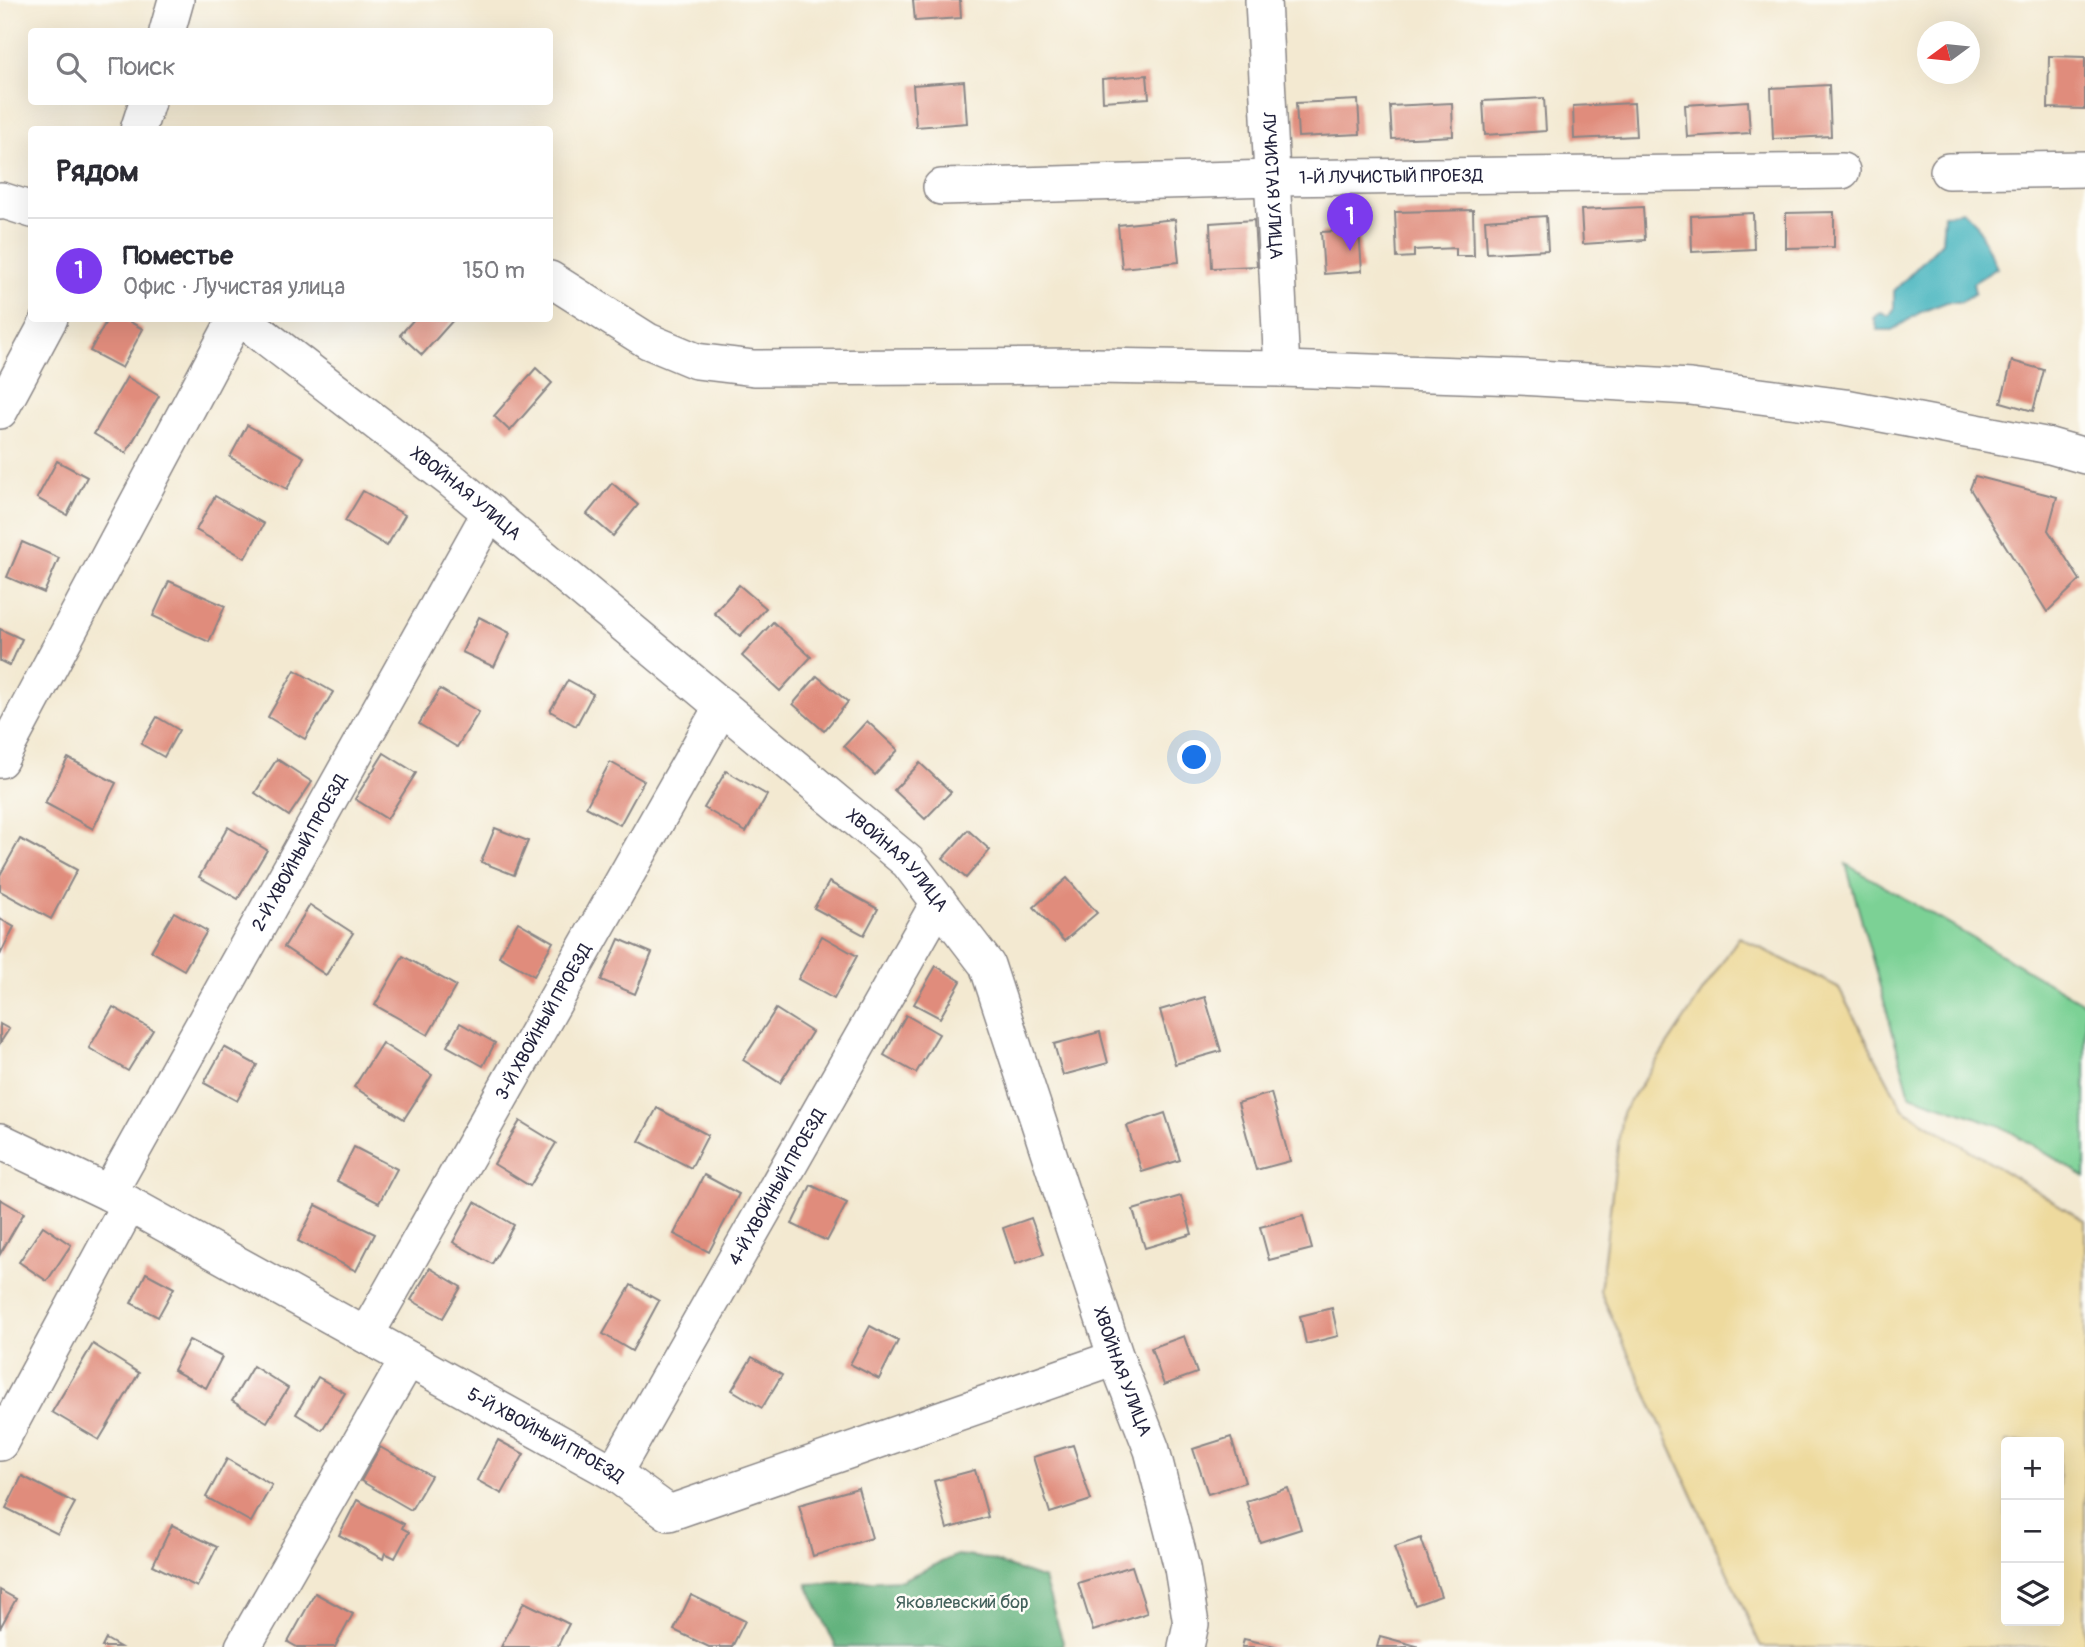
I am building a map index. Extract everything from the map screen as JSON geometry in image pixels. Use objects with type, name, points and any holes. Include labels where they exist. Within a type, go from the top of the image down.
[{"type":"street","points":[[168,28],[176,0]]},
{"type":"street","name":"ЛУЧИСТАЯ УЛИЦА","points":[[1263,0],[1282,369]]},
{"type":"street","points":[[139,126],[146,105]]},
{"type":"street","points":[[1948,172],[2085,169]]},
{"type":"street","name":"1-Й ЛУЧИСТЫЙ ПРОЕЗД","points":[[941,187],[1273,178],[1842,171]]},
{"type":"street","points":[[0,202],[1,200],[28,209]]},
{"type":"street","points":[[553,281],[648,341],[696,361],[754,368],[1094,366],[1282,369],[1520,377],[1690,387],[1845,407],[2050,446],[2085,456]]},
{"type":"street","points":[[0,411],[48,322]]},
{"type":"street","points":[[0,760],[234,322]]},
{"type":"street","name":"ХВОЙНАЯ УЛИЦА","points":[[246,322],[451,480],[908,862],[987,965],[1116,1358],[1152,1450],[1182,1568],[1191,1624],[1186,1647]]},
{"type":"street","name":"2-Й ХВОЙНЫЙ ПРОЕЗД","points":[[0,1443],[119,1198],[490,512]]},
{"type":"street","name":"3-Й ХВОЙНЫЙ ПРОЕЗД","points":[[366,1335],[722,706]]},
{"type":"street","name":"4-Й ХВОЙНЫЙ ПРОЕЗД","points":[[614,1473],[939,902]]},
{"type":"street","name":"5-Й ХВОЙНЫЙ ПРОЕЗД","points":[[0,1140],[119,1198],[614,1473],[669,1513],[1116,1358]]},
{"type":"street","points":[[243,1647],[408,1359]]},
{"type":"green space","points":[[1846,864],[2085,1004],[2085,1177],[2001,1126],[1910,1095]]},
{"type":"green space","name":"Яковлевский бор","points":[[957,1555],[988,1559],[1044,1579],[1063,1642],[1062,1647],[836,1647],[807,1584],[902,1580]]},
{"type":"sand","points":[[1739,937],[1838,987],[1903,1109],[2085,1221],[2085,1647],[1761,1647],[1600,1291],[1622,1113]]},
{"type":"water","points":[[1963,211],[1976,223],[1997,268],[1973,283],[1975,293],[1961,302],[1947,302],[1921,312],[1892,330],[1878,330],[1874,318],[1881,312],[1889,316],[1894,309],[1894,291],[1942,242],[1944,215]]},
{"type":"building","points":[[913,0],[960,0],[961,18],[915,21]]},
{"type":"building","points":[[2049,56],[2085,57],[2085,109],[2048,108]]},
{"type":"building","points":[[1147,75],[1149,98],[1103,101],[1102,79]]},
{"type":"building","points":[[964,81],[967,123],[916,127],[913,85]]},
{"type":"building","points":[[1829,85],[1831,136],[1773,139],[1771,88]]},
{"type":"building","points":[[1544,98],[1546,131],[1485,135],[1483,101]]},
{"type":"building","points":[[1358,100],[1360,134],[1298,137],[1296,103]]},
{"type":"building","points":[[1748,101],[1750,133],[1687,137],[1685,105]]},
{"type":"building","points":[[1452,103],[1453,136],[1392,139],[1390,106]]},
{"type":"building","points":[[1634,103],[1636,136],[1574,139],[1573,106]]},
{"type":"building","points":[[1643,207],[1645,240],[1583,244],[1581,210]]},
{"type":"building","points":[[1473,210],[1474,256],[1456,256],[1456,248],[1414,250],[1414,257],[1397,258],[1395,212]]},
{"type":"building","points":[[1834,212],[1834,247],[1786,248],[1786,213]]},
{"type":"building","points":[[1753,213],[1754,249],[1692,252],[1691,216]]},
{"type":"building","points":[[1546,216],[1548,250],[1487,253],[1485,220]]},
{"type":"building","points":[[1175,219],[1179,262],[1122,268],[1118,225]]},
{"type":"building","points":[[1254,220],[1257,266],[1212,268],[1210,223]]},
{"type":"building","points":[[1359,230],[1362,271],[1324,274],[1321,232]]},
{"type":"building","points":[[106,322],[130,322],[143,329],[122,368],[90,351]]},
{"type":"building","points":[[411,322],[451,322],[422,355],[400,335]]},
{"type":"building","points":[[2012,361],[2044,370],[2033,411],[2001,402]]},
{"type":"building","points":[[536,368],[552,383],[510,431],[494,416]]},
{"type":"building","points":[[127,377],[159,396],[126,453],[94,434]]},
{"type":"building","points":[[247,425],[304,457],[287,489],[230,457]]},
{"type":"building","points":[[57,461],[87,477],[67,515],[37,498]]},
{"type":"building","points":[[1975,476],[2057,497],[2048,530],[2080,580],[2047,612],[1970,489]]},
{"type":"building","points":[[612,483],[638,505],[613,536],[587,514]]},
{"type":"building","points":[[363,491],[405,515],[387,546],[345,521]]},
{"type":"building","points":[[215,496],[264,524],[245,558],[196,530]]},
{"type":"building","points":[[22,542],[59,558],[44,593],[7,577]]},
{"type":"building","points":[[169,581],[225,606],[209,642],[153,616]]},
{"type":"building","points":[[739,585],[766,608],[740,636],[714,613]]},
{"type":"building","points":[[479,617],[510,633],[494,667],[462,652]]},
{"type":"building","points":[[773,622],[811,657],[780,691],[742,656]]},
{"type":"building","points":[[0,629],[22,639],[10,666],[0,661]]},
{"type":"building","points":[[295,670],[333,692],[305,739],[268,717]]},
{"type":"building","points":[[817,676],[848,702],[824,731],[793,704]]},
{"type":"building","points":[[568,680],[593,694],[576,726],[550,711]]},
{"type":"building","points":[[440,689],[479,712],[457,747],[419,724]]},
{"type":"building","points":[[157,717],[179,730],[164,757],[141,744]]},
{"type":"building","points":[[867,721],[898,750],[875,775],[844,746]]},
{"type":"building","points":[[384,753],[416,773],[387,819],[355,799]]},
{"type":"building","points":[[68,758],[116,783],[93,829],[45,803]]},
{"type":"building","points":[[277,759],[312,782],[289,816],[255,793]]},
{"type":"building","points":[[610,762],[644,781],[620,825],[586,807]]},
{"type":"building","points":[[920,763],[951,792],[925,819],[894,790]]},
{"type":"building","points":[[726,771],[767,795],[746,832],[704,808]]},
{"type":"building","points":[[228,827],[267,850],[238,899],[199,877]]},
{"type":"building","points":[[495,828],[528,841],[514,875],[481,862]]},
{"type":"building","points":[[968,830],[990,850],[966,878],[943,858]]},
{"type":"building","points":[[20,839],[77,870],[51,919],[0,891],[0,875]]},
{"type":"building","points":[[1067,878],[1097,913],[1064,941],[1034,907]]},
{"type":"building","points":[[829,882],[878,909],[864,935],[814,908]]},
{"type":"building","points":[[310,905],[353,933],[326,975],[284,947]]},
{"type":"building","points":[[174,912],[207,931],[184,970],[151,951]]},
{"type":"building","points":[[0,919],[14,927],[0,955]]},
{"type":"building","points":[[518,922],[553,942],[534,976],[499,956]]},
{"type":"building","points":[[822,936],[857,956],[834,999],[798,979]]},
{"type":"building","points":[[619,939],[652,953],[635,994],[601,980]]},
{"type":"building","points":[[403,956],[456,986],[428,1035],[375,1005]]},
{"type":"building","points":[[936,966],[961,981],[940,1018],[914,1004]]},
{"type":"building","points":[[1205,997],[1221,1051],[1175,1064],[1160,1010]]},
{"type":"building","points":[[113,1007],[153,1030],[128,1071],[89,1048]]},
{"type":"building","points":[[776,1009],[812,1032],[780,1083],[743,1060]]},
{"type":"building","points":[[906,1015],[939,1034],[916,1073],[884,1055]]},
{"type":"building","points":[[460,1023],[495,1043],[483,1066],[447,1046]]},
{"type":"building","points":[[0,1024],[9,1029],[0,1043]]},
{"type":"building","points":[[1100,1032],[1108,1063],[1063,1075],[1054,1044]]},
{"type":"building","points":[[382,1043],[432,1075],[404,1119],[354,1087]]},
{"type":"building","points":[[224,1047],[257,1065],[237,1101],[204,1083]]},
{"type":"building","points":[[1271,1093],[1290,1161],[1256,1170],[1238,1103]]},
{"type":"building","points":[[657,1108],[708,1135],[691,1168],[639,1141]]},
{"type":"building","points":[[1165,1113],[1180,1160],[1142,1172],[1127,1126]]},
{"type":"building","points":[[520,1121],[556,1143],[530,1186],[494,1164]]},
{"type":"building","points":[[354,1147],[397,1169],[379,1203],[337,1181]]},
{"type":"building","points":[[704,1175],[739,1194],[709,1252],[674,1234]]},
{"type":"building","points":[[811,1185],[847,1203],[827,1241],[792,1224]]},
{"type":"building","points":[[1181,1196],[1192,1234],[1145,1248],[1133,1210]]},
{"type":"building","points":[[0,1199],[24,1213],[0,1254]]},
{"type":"building","points":[[475,1202],[514,1225],[492,1264],[453,1242]]},
{"type":"building","points":[[316,1205],[375,1234],[356,1271],[298,1241]]},
{"type":"building","points":[[1303,1216],[1312,1249],[1269,1260],[1260,1227]]},
{"type":"building","points":[[1031,1218],[1044,1254],[1015,1264],[1003,1228]]},
{"type":"building","points":[[43,1226],[71,1245],[47,1281],[19,1262]]},
{"type":"building","points":[[430,1268],[461,1287],[443,1318],[411,1300]]},
{"type":"building","points":[[146,1273],[174,1288],[158,1317],[131,1303]]},
{"type":"building","points":[[631,1285],[659,1301],[632,1351],[603,1334]]},
{"type":"building","points":[[1332,1308],[1338,1336],[1306,1344],[1300,1316]]},
{"type":"building","points":[[870,1326],[898,1341],[879,1379],[850,1364]]},
{"type":"building","points":[[1184,1336],[1197,1373],[1164,1385],[1151,1348]]},
{"type":"building","points":[[189,1340],[222,1357],[206,1388],[173,1370]]},
{"type":"building","points":[[93,1344],[139,1373],[99,1440],[52,1412]]},
{"type":"building","points":[[752,1357],[782,1375],[762,1408],[732,1390]]},
{"type":"building","points":[[253,1366],[288,1388],[267,1422],[232,1401]]},
{"type":"building","points":[[318,1377],[345,1393],[322,1430],[296,1414]]},
{"type":"building","points":[[1231,1437],[1245,1482],[1208,1494],[1193,1449]]},
{"type":"building","points":[[498,1440],[524,1454],[502,1494],[477,1480]]},
{"type":"building","points":[[1073,1445],[1091,1500],[1050,1513],[1033,1457]]},
{"type":"building","points":[[380,1447],[431,1476],[411,1510],[361,1481]]},
{"type":"building","points":[[227,1459],[272,1485],[251,1522],[206,1497]]},
{"type":"building","points":[[975,1470],[988,1517],[947,1529],[934,1481]]},
{"type":"building","points":[[22,1476],[75,1503],[58,1534],[6,1508]]},
{"type":"building","points":[[858,1488],[872,1538],[813,1556],[799,1505]]},
{"type":"building","points":[[1288,1488],[1301,1529],[1260,1542],[1246,1501]]},
{"type":"building","points":[[357,1500],[404,1524],[402,1528],[409,1532],[395,1558],[385,1553],[383,1559],[339,1535]]},
{"type":"building","points":[[172,1525],[217,1547],[197,1587],[153,1565]]},
{"type":"building","points":[[1421,1538],[1441,1596],[1415,1605],[1394,1547]]},
{"type":"building","points":[[1132,1566],[1147,1613],[1093,1631],[1078,1583]]},
{"type":"building","points":[[0,1590],[16,1599],[0,1628]]},
{"type":"building","points":[[315,1593],[353,1614],[335,1647],[297,1647],[288,1642]]},
{"type":"building","points":[[691,1595],[745,1621],[732,1647],[709,1647],[674,1630]]},
{"type":"building","points":[[524,1602],[569,1624],[557,1647],[501,1647]]},
{"type":"building","points":[[1380,1636],[1417,1646],[1417,1647],[1377,1647]]},
{"type":"building","points":[[106,1639],[120,1647],[102,1647]]},
{"type":"building","points":[[1244,1639],[1276,1646],[1242,1647]]},
{"type":"place","name":"Поместье","points":[[1350,251]]}]
